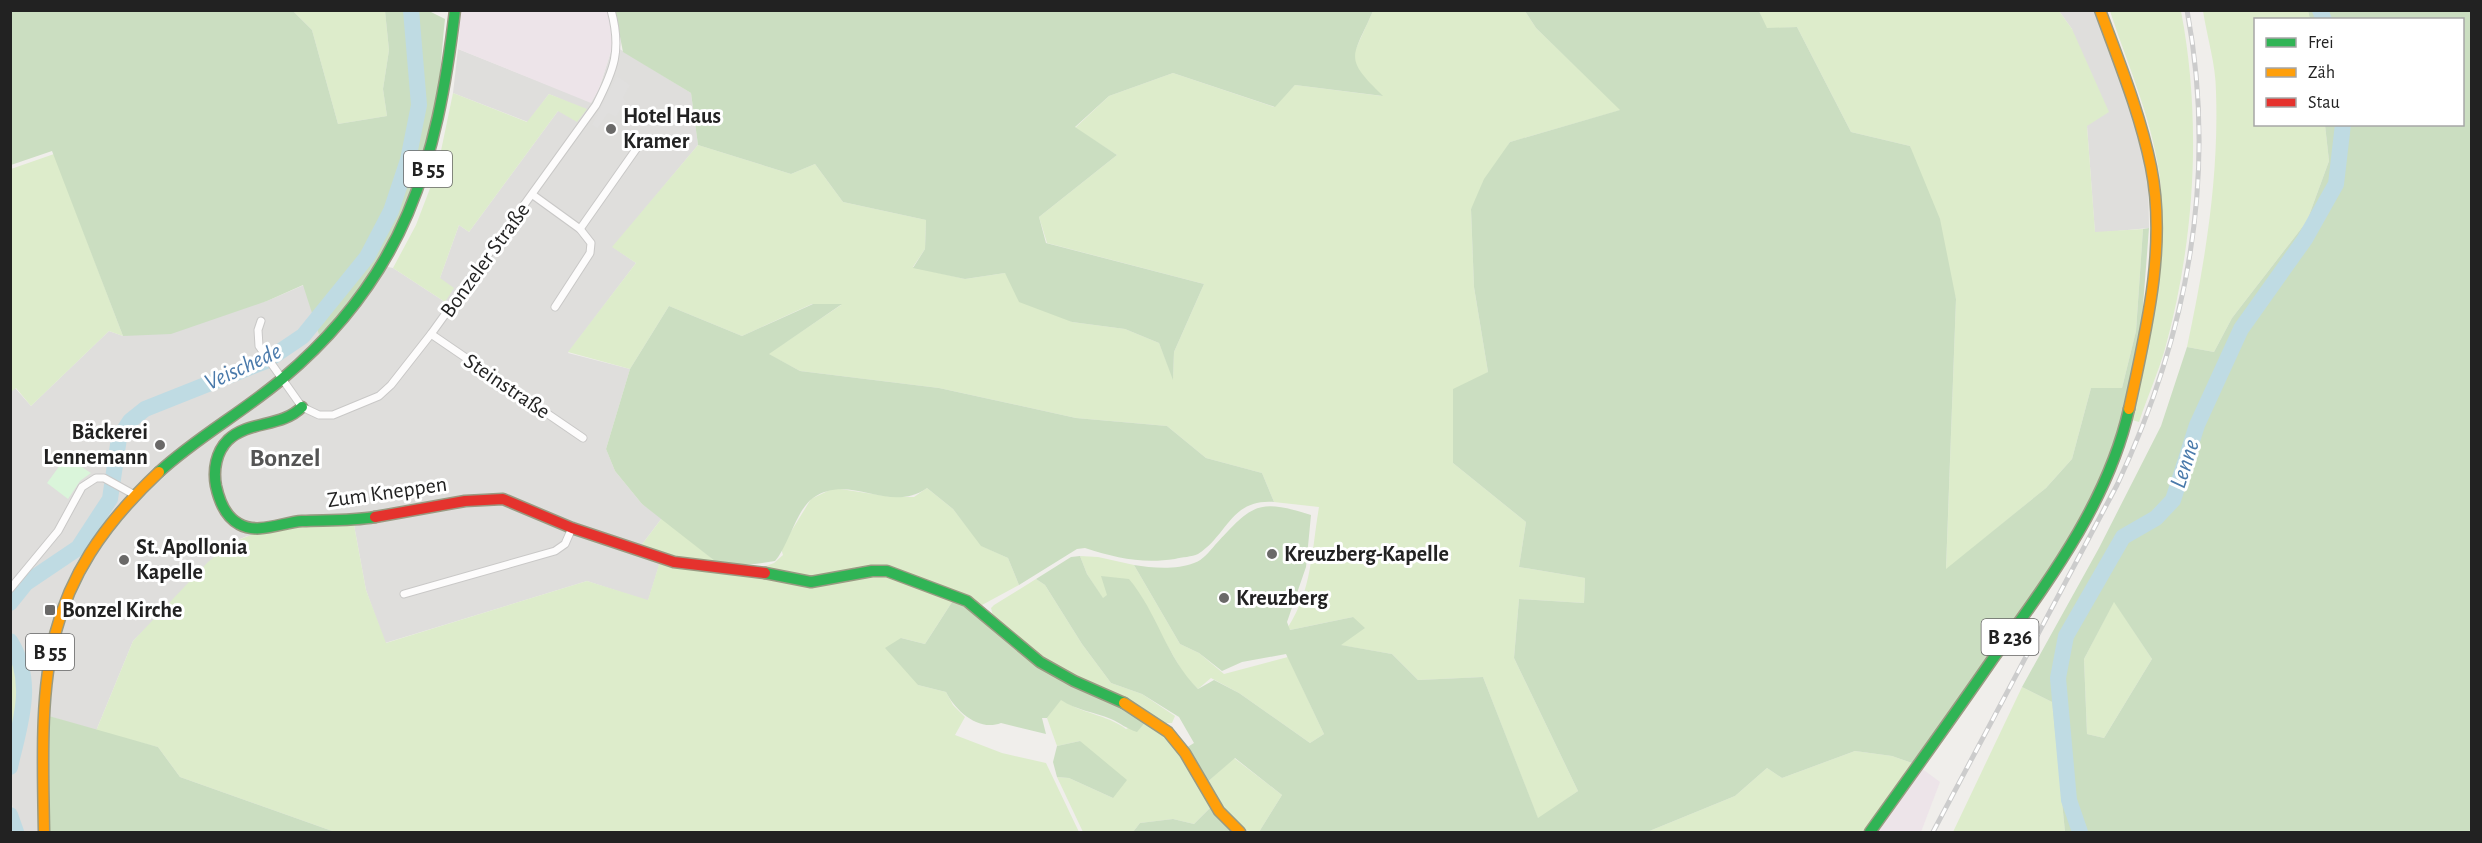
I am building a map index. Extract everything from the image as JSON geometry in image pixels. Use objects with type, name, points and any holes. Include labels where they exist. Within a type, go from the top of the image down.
[{"type":"main road","name":"B 55","points":[[44,832],[43,703],[46,671],[55,628],[70,588],[84,561],[110,522],[133,494],[173,458],[282,379],[322,343],[366,293],[397,241],[416,201],[431,160],[440,118],[455,10]]},
{"type":"main road","name":"B 236","points":[[1870,832],[2056,571],[2096,502],[2125,428],[2146,332],[2155,251],[2156,214],[2147,147],[2100,10]]},
{"type":"main road","name":"Zum Kneppen","points":[[302,407],[296,416],[285,422],[268,422],[238,432],[218,453],[215,476],[219,497],[224,508],[240,525],[250,529],[293,522],[353,520],[430,505],[493,499],[513,501],[572,528],[674,562],[695,566],[743,568],[811,582],[838,580],[872,571],[887,571],[967,601],[1040,662],[1074,681],[1121,701],[1168,732],[1185,753],[1219,811],[1240,832]]},
{"type":"street","name":"Bonzeler Straße","points":[[302,407],[319,415],[333,416],[365,404],[391,385],[431,334],[596,105],[607,83],[618,49],[611,10]]},
{"type":"street","points":[[580,229],[639,145]]},
{"type":"street","points":[[533,195],[580,229],[591,243],[590,253],[555,307]]},
{"type":"street","points":[[261,321],[258,337],[265,355],[302,407]]},
{"type":"street","name":"Steinstraße","points":[[431,334],[583,438]]},
{"type":"street","points":[[10,589],[58,531],[82,488],[96,478],[108,480],[133,494]]},
{"type":"street","points":[[404,594],[555,551],[565,544],[572,528]]},
{"type":"shaded area","points":[[461,11],[608,11],[612,25],[613,45],[599,89],[591,103],[458,49]]},
{"type":"shaded area","points":[[2059,11],[2094,11],[2135,119],[2148,170],[2149,228],[2095,233],[2087,126],[2072,29]]},
{"type":"shaded area","points":[[613,45],[691,93],[698,145],[613,247],[636,263],[568,353],[630,369],[606,449],[615,471],[642,504],[662,518],[637,551],[661,559],[648,601],[587,581],[385,643],[366,590],[354,525],[247,536],[233,542],[133,641],[96,731],[39,713],[40,832],[16,832],[11,797],[10,758],[20,720],[21,669],[10,654],[10,392],[15,388],[31,406],[109,331],[123,336],[267,301],[304,285],[319,335],[378,265],[393,268],[445,302],[440,278],[459,225],[469,232],[558,111],[586,110],[549,94],[528,122],[453,93],[458,49],[591,102],[599,89]]},
{"type":"shaded area","name":"Hotel Haus Kramer","points":[[617,76],[630,85],[623,98],[626,101],[616,117],[608,113],[598,128],[592,125]]},
{"type":"shaded area","points":[[1921,768],[1940,782],[1921,832],[1874,832]]},
{"type":"green space","points":[[10,11],[293,11],[312,30],[338,124],[387,116],[383,89],[389,50],[385,11],[429,11],[445,19],[435,115],[416,186],[392,241],[360,292],[319,335],[303,285],[267,301],[171,334],[123,336],[52,151],[11,165]]},
{"type":"green space","points":[[293,11],[385,11],[389,50],[383,89],[387,116],[338,124],[312,30]]},
{"type":"green space","points":[[615,11],[1373,11],[1356,49],[1355,57],[1362,73],[1383,96],[1295,85],[1275,107],[1173,73],[1109,96],[1075,127],[1117,155],[1039,217],[1046,243],[1204,284],[1174,352],[1173,380],[1159,343],[1125,329],[1072,322],[1019,302],[1005,273],[965,279],[913,268],[925,249],[926,220],[843,202],[815,164],[791,174],[698,145],[691,93],[623,52]]},
{"type":"green space","points":[[1373,11],[1525,11],[1536,28],[1621,110],[1510,142],[1471,209],[1474,287],[1488,372],[1453,463],[1526,522],[1519,567],[1585,578],[1584,603],[1519,599],[1514,658],[1578,791],[1538,819],[1483,677],[1418,680],[1392,654],[1340,645],[1353,617],[1290,630],[1288,627],[1307,584],[1319,507],[1274,502],[1262,473],[1206,458],[1167,426],[1076,418],[939,388],[800,371],[768,354],[841,305],[812,304],[742,336],[669,306],[630,369],[568,352],[636,263],[612,247],[698,145],[791,174],[815,164],[843,202],[926,220],[925,249],[913,267],[965,279],[1005,273],[1072,322],[1125,329],[1159,343],[1173,378],[1174,352],[1204,284],[1047,243],[1039,217],[1117,155],[1075,128],[1109,96],[1173,73],[1274,107],[1295,85],[1382,96],[1358,72],[1353,55]]},
{"type":"green space","points":[[1525,11],[1759,11],[1767,28],[1797,27],[1851,132],[1910,146],[1940,219],[1956,299],[1946,569],[2046,488],[2072,459],[2091,388],[2122,388],[2136,331],[2143,229],[2149,228],[2141,332],[2120,424],[2094,499],[2041,585],[1912,763],[1892,756],[1855,751],[1782,778],[1767,768],[1735,796],[1647,832],[1259,832],[1282,795],[1235,758],[1205,784],[1186,748],[1194,743],[1179,717],[1142,694],[1111,683],[1082,644],[1045,585],[1036,579],[1071,557],[1080,556],[1087,574],[1103,598],[1107,595],[1101,576],[1129,579],[1147,606],[1169,649],[1198,689],[1214,680],[1239,693],[1310,743],[1324,734],[1286,654],[1242,662],[1222,671],[1199,653],[1180,644],[1134,565],[1172,568],[1197,562],[1206,556],[1247,513],[1267,506],[1311,515],[1306,567],[1287,622],[1290,630],[1353,617],[1365,628],[1341,645],[1392,654],[1418,680],[1483,677],[1538,818],[1578,791],[1514,658],[1519,599],[1584,603],[1585,578],[1519,567],[1526,522],[1453,463],[1453,389],[1488,372],[1474,287],[1471,209],[1484,179],[1510,142],[1620,110],[1536,28]]},
{"type":"green space","points":[[1759,11],[2059,11],[2072,29],[2109,112],[2087,126],[2095,232],[2143,229],[2136,331],[2122,388],[2091,388],[2072,459],[2046,488],[1946,570],[1956,299],[1910,146],[1851,132],[1797,27],[1766,29]]},
{"type":"green space","points":[[2110,11],[2181,11],[2192,95],[2192,180],[2183,266],[2165,349],[2139,422],[2132,420],[2156,297],[2162,232],[2162,201],[2159,172],[2150,131]]},
{"type":"green space","points":[[2203,11],[2308,11],[2310,18],[2254,18],[2254,126],[2325,126],[2329,161],[2307,221],[2232,318],[2214,352],[2187,347],[2200,284],[2213,189],[2216,82]]},
{"type":"green space","points":[[2308,11],[2471,11],[2471,832],[2065,832],[2052,702],[2022,687],[2099,548],[2161,426],[2187,347],[2214,352],[2232,318],[2307,221],[2329,161],[2325,126],[2464,126],[2464,18],[2310,18]],"holes":[[[2114,602],[2152,659],[2104,738],[2087,734],[2084,659]]]},
{"type":"green space","points":[[453,93],[527,122],[549,94],[587,109],[577,122],[558,111],[469,232],[459,225],[440,278],[454,288],[445,302],[393,268],[416,225],[437,170]]},
{"type":"green space","points":[[54,154],[123,336],[109,331],[31,406],[16,388],[11,392],[11,169]]},
{"type":"green space","points":[[813,304],[842,304],[769,354],[800,371],[939,388],[1076,418],[1167,426],[1206,458],[1262,473],[1274,502],[1248,506],[1239,512],[1208,546],[1196,555],[1175,559],[1140,560],[1085,548],[1077,549],[1019,585],[1008,558],[981,546],[953,509],[927,488],[913,495],[898,497],[841,489],[827,491],[807,504],[775,561],[720,565],[642,504],[615,471],[606,449],[630,369],[669,306],[742,336]]},
{"type":"green space","points":[[66,457],[91,473],[80,481],[68,499],[47,483]]},
{"type":"green space","points":[[834,488],[892,497],[914,497],[927,488],[953,509],[982,546],[1008,558],[1019,585],[982,605],[889,569],[807,579],[761,568],[774,563],[783,555],[781,548],[811,499]]},
{"type":"green space","points":[[662,518],[720,565],[821,585],[883,575],[954,599],[925,644],[901,638],[918,685],[946,692],[953,705],[965,717],[955,735],[1002,753],[1046,763],[1079,832],[335,832],[180,777],[158,747],[96,731],[133,641],[208,562],[233,542],[256,533],[292,526],[354,525],[366,590],[386,643],[587,581],[648,600],[662,555],[640,547]]},
{"type":"green space","points":[[1080,556],[1098,557],[1134,565],[1180,644],[1199,653],[1224,674],[1288,657],[1324,734],[1310,743],[1239,693],[1211,678],[1198,689],[1185,676],[1163,638],[1108,595],[1103,599],[1087,574]]},
{"type":"green space","points":[[1036,579],[1045,585],[1082,644],[1111,683],[1142,694],[1175,716],[1172,723],[1163,723],[1134,704],[1053,666],[993,616],[991,608],[994,605]]},
{"type":"green space","points":[[954,599],[1092,692],[1147,720],[1137,732],[1111,719],[1079,709],[1061,700],[1047,718],[1042,718],[1046,734],[1001,723],[984,724],[968,718],[955,706],[946,692],[918,685],[885,648],[901,638],[925,644]]},
{"type":"green space","points":[[2114,601],[2152,659],[2104,738],[2087,734],[2084,659]]},
{"type":"green space","points":[[11,654],[21,668],[20,720],[11,758]]},
{"type":"green space","points":[[2022,687],[2052,702],[2065,832],[1953,832]]},
{"type":"green space","points":[[1061,699],[1126,729],[1147,720],[1176,749],[1212,806],[1194,824],[1173,819],[1140,823],[1133,832],[1083,832],[1057,777],[1069,778],[1113,798],[1080,741],[1057,746],[1047,718]]},
{"type":"green space","points":[[49,716],[158,747],[180,777],[335,832],[50,832]]},
{"type":"green space","points":[[1080,741],[1127,780],[1113,798],[1069,778],[1057,777],[1053,762],[1057,746]]},
{"type":"green space","points":[[1855,751],[1892,756],[1912,763],[1863,832],[1647,832],[1735,796],[1767,768],[1782,778]]},
{"type":"green space","points":[[1234,758],[1282,795],[1259,832],[1239,828],[1232,823],[1220,810],[1205,784]]},
{"type":"green space","points":[[1212,806],[1224,824],[1236,832],[1133,832],[1140,823],[1173,819],[1194,824]]},
{"type":"waterway","name":"Veischede","points":[[10,603],[26,583],[78,548],[110,499],[119,438],[130,421],[145,409],[266,361],[303,336],[367,257],[391,211],[408,160],[419,105],[411,10]]},
{"type":"waterway","name":"Lenne","points":[[2320,10],[2323,18]]},
{"type":"waterway","name":"Lenne","points":[[2080,832],[2069,800],[2058,678],[2066,636],[2123,537],[2156,518],[2173,500],[2197,425],[2241,329],[2305,239],[2336,184],[2343,126]]},
{"type":"waterway","name":"Veischede","points":[[10,641],[18,656],[24,687],[24,703],[10,767]]},
{"type":"waterway","name":"Veischede","points":[[10,815],[16,832]]},
{"type":"railway","points":[[1933,832],[2117,485],[2142,428],[2162,370],[2179,312],[2190,253],[2197,193],[2199,133],[2196,72],[2187,10]]},
{"type":"traffic: fast","points":[[159,472],[189,447],[267,391],[324,340],[358,299],[386,257],[408,213],[425,167],[438,118],[455,10]]},
{"type":"traffic: fast","points":[[302,407],[285,418],[245,429],[224,445],[216,461],[215,480],[219,497],[227,513],[239,524],[254,528],[302,521],[375,517]]},
{"type":"traffic: fast","points":[[1870,832],[2034,602],[2073,541],[2106,477],[2129,409]]},
{"type":"traffic: fast","points":[[765,573],[811,582],[872,571],[887,571],[967,601],[1040,662],[1074,681],[1124,703]]},
{"type":"traffic: slow","points":[[2100,10],[2141,127],[2151,167],[2155,197],[2156,258],[2148,319],[2129,409]]},
{"type":"traffic: slow","points":[[44,832],[43,776],[47,679],[55,636],[68,595],[89,555],[119,514],[159,472]]},
{"type":"traffic: slow","points":[[1124,703],[1168,732],[1185,753],[1219,811],[1240,832]]},
{"type":"traffic: jam","points":[[375,517],[465,501],[503,499],[572,528],[674,562],[765,573]]},
{"type":"place","name":"Hotel Haus Kramer","points":[[611,129]]},
{"type":"place","name":"Bäckerei Lennemann","points":[[160,445]]},
{"type":"place","name":"Kreuzberg-Kapelle","points":[[1272,554]]},
{"type":"place","name":"St. Apollonia Kapelle","points":[[124,560]]},
{"type":"place","name":"Kreuzberg","points":[[1224,598]]},
{"type":"place","name":"Bonzel Kirche","points":[[50,610]]},
{"type":"district","name":"Bonzel","points":[[285,458]]}]
